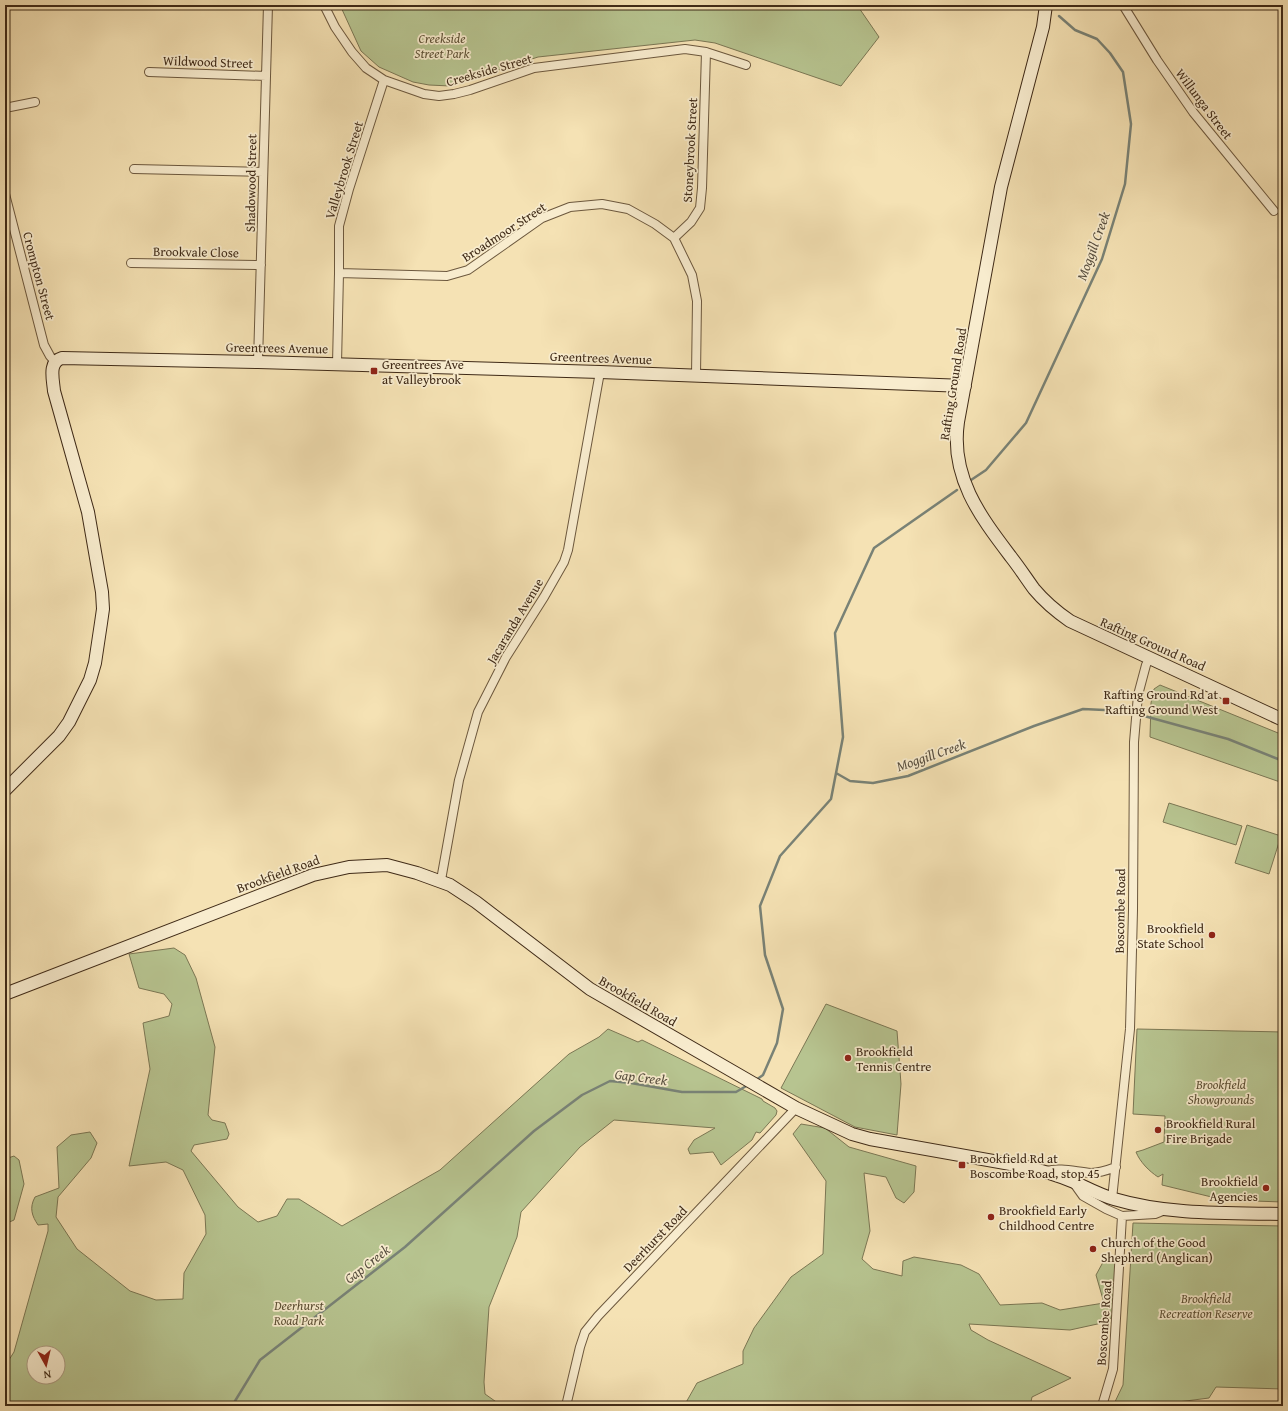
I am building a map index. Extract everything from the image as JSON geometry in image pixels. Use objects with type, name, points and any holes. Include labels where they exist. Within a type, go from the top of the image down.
[{"type":"main road","name":"Rafting Ground Road","points":[[1045,10],[1043,27],[1001,187],[957,430],[956,440],[959,460],[965,483],[973,503],[988,528],[1035,590],[1052,607],[1070,621],[1283,720]]},
{"type":"main road","name":"Greentrees Avenue","points":[[54,362],[62,358],[337,364],[696,375],[965,386]]},
{"type":"main road","points":[[5,790],[60,736],[69,722],[90,680],[95,663],[103,609],[102,592],[88,512],[54,391],[52,372],[54,362]]},
{"type":"main road","name":"Brookfield Road","points":[[5,994],[313,875],[349,867],[387,865],[441,880],[459,890],[590,989],[796,1108],[852,1134],[870,1139],[1045,1171],[1112,1199],[1166,1210],[1283,1214]]},
{"type":"street","name":"Shadowood Street","points":[[258,362],[268,5]]},
{"type":"street","name":"Creekside Street","points":[[324,5],[335,27],[352,52],[366,68],[384,80],[424,94],[439,96],[454,94],[534,68],[685,49],[706,52],[746,65]]},
{"type":"street","name":"Willunga Street","points":[[1123,5],[1157,60],[1193,112],[1274,211]]},
{"type":"street","name":"Stoneybrook Street","points":[[674,238],[691,222],[700,208],[702,188],[706,52]]},
{"type":"street","name":"Wildwood Street","points":[[149,72],[266,76]]},
{"type":"street","name":"Valleybrook Street","points":[[337,364],[339,226],[349,189],[384,80]]},
{"type":"street","points":[[5,108],[35,102]]},
{"type":"street","points":[[134,169],[263,172]]},
{"type":"street","name":"Crompton Street","points":[[5,194],[44,345],[54,362]]},
{"type":"street","name":"Broadmoor Street","points":[[339,273],[447,276],[468,270],[542,218],[570,207],[602,204],[628,209],[655,224],[674,238],[692,275],[697,301],[696,375]]},
{"type":"street","name":"Brookvale Close","points":[[131,263],[261,265]]},
{"type":"street","name":"Jacaranda Avenue","points":[[441,880],[459,780],[478,712],[506,657],[564,562],[568,550],[600,372]]},
{"type":"street","name":"Boscombe Road","points":[[1112,1199],[1130,1029],[1133,910],[1134,742],[1138,695],[1146,665],[1150,657]]},
{"type":"street","name":"Deerhurst Road","points":[[566,1406],[585,1332],[598,1316],[796,1108]]},
{"type":"street","points":[[1045,1171],[1056,1169],[1092,1173],[1102,1172],[1116,1167]]},
{"type":"street","points":[[1073,1182],[1083,1196],[1122,1216],[1155,1214],[1166,1210]]},
{"type":"street","name":"Boscombe Road","points":[[1102,1406],[1113,1369],[1122,1216]]},
{"type":"green space","name":"Creekside Street Park","points":[[340,5],[857,5],[879,37],[841,86],[715,43],[695,40],[538,57],[450,86],[429,85],[413,82],[379,67],[361,51]]},
{"type":"green space","points":[[1160,685],[1283,735],[1283,783],[1150,737],[1151,703],[1154,689]]},
{"type":"green space","points":[[1169,803],[1242,826],[1236,845],[1163,822]]},
{"type":"green space","points":[[1247,825],[1281,836],[1269,874],[1235,863]]},
{"type":"green space","name":"Deerhurst Road Park","points":[[174,948],[185,955],[196,978],[215,1047],[208,1115],[212,1120],[225,1123],[229,1134],[227,1139],[194,1145],[191,1151],[238,1207],[258,1222],[277,1216],[287,1199],[299,1199],[342,1226],[440,1170],[569,1054],[599,1037],[608,1029],[638,1042],[642,1040],[762,1099],[777,1111],[776,1115],[760,1133],[756,1132],[752,1140],[721,1165],[713,1152],[690,1154],[688,1149],[694,1140],[715,1128],[614,1120],[580,1147],[521,1212],[517,1237],[489,1307],[484,1382],[485,1394],[502,1406],[5,1406],[5,1366],[14,1352],[48,1231],[48,1224],[38,1225],[36,1222],[32,1212],[32,1205],[35,1197],[59,1188],[57,1147],[71,1135],[90,1132],[97,1143],[91,1158],[58,1197],[56,1217],[77,1249],[130,1291],[156,1300],[183,1299],[184,1273],[206,1234],[205,1215],[183,1170],[166,1162],[129,1166],[150,1069],[143,1023],[169,1016],[172,1004],[164,994],[139,988],[129,954]]},
{"type":"green space","name":"Brookfield Tennis Centre","points":[[826,1004],[897,1031],[901,1084],[897,1135],[855,1127],[781,1088]]},
{"type":"green space","name":"Brookfield Showgrounds","points":[[1137,1029],[1283,1032],[1283,1202],[1224,1200],[1162,1185],[1163,1174],[1158,1177],[1142,1163],[1136,1152],[1164,1142],[1165,1116],[1133,1114]]},
{"type":"green space","points":[[801,1124],[825,1128],[849,1147],[916,1166],[914,1192],[904,1203],[896,1198],[886,1177],[864,1173],[870,1231],[862,1259],[873,1269],[902,1276],[903,1261],[914,1257],[961,1265],[979,1274],[1000,1305],[1042,1303],[1060,1310],[1104,1303],[1096,1275],[1108,1253],[1116,1260],[1113,1317],[1102,1323],[1070,1330],[969,1324],[971,1330],[988,1340],[1071,1378],[1032,1397],[1030,1406],[684,1406],[697,1383],[743,1364],[743,1351],[754,1328],[791,1277],[823,1254],[826,1181],[793,1134]]},
{"type":"green space","points":[[14,1156],[19,1160],[24,1184],[14,1220],[5,1224],[5,1159]]},
{"type":"green space","name":"Brookfield Recreation Reserve","points":[[1133,1223],[1283,1226],[1283,1389],[1216,1387],[1209,1398],[1170,1403],[1170,1406],[1113,1406],[1123,1385]]},
{"type":"waterway","name":"Moggill Creek","points":[[971,480],[986,470],[1026,423],[1102,259],[1125,184],[1131,124],[1123,72],[1110,53],[1097,39],[1075,30],[1059,16]]},
{"type":"waterway","name":"Gap Creek","points":[[756,1080],[763,1075],[777,1043],[783,1009],[765,955],[760,906],[780,856],[831,799],[843,737],[835,633],[874,548],[957,490]]},
{"type":"waterway","name":"Moggill Creek","points":[[836,773],[850,781],[873,783],[908,776],[1034,726],[1083,709],[1126,711],[1228,739],[1283,761]]},
{"type":"waterway","name":"Gap Creek","points":[[232,1406],[260,1360],[405,1247],[534,1131],[582,1095],[610,1081],[682,1092],[736,1092],[748,1085]]},
{"type":"place","name":"Greentrees Ave at Valleybrook","points":[[374,371]]},
{"type":"place","name":"Rafting Ground Rd at Rafting Ground West","points":[[1226,701]]},
{"type":"place","name":"Brookfield State School","points":[[1212,935]]},
{"type":"place","name":"Brookfield Tennis Centre","points":[[848,1058]]},
{"type":"place","name":"Brookfield Rural Fire Brigade","points":[[1158,1130]]},
{"type":"place","name":"Brookfield Rd at Boscombe Road, stop 45","points":[[962,1165]]},
{"type":"place","name":"Brookfield Agencies","points":[[1266,1188]]},
{"type":"place","name":"Brookfield Early Childhood Centre","points":[[991,1217]]},
{"type":"place","name":"Church of the Good Shepherd (Anglican)","points":[[1093,1249]]}]
